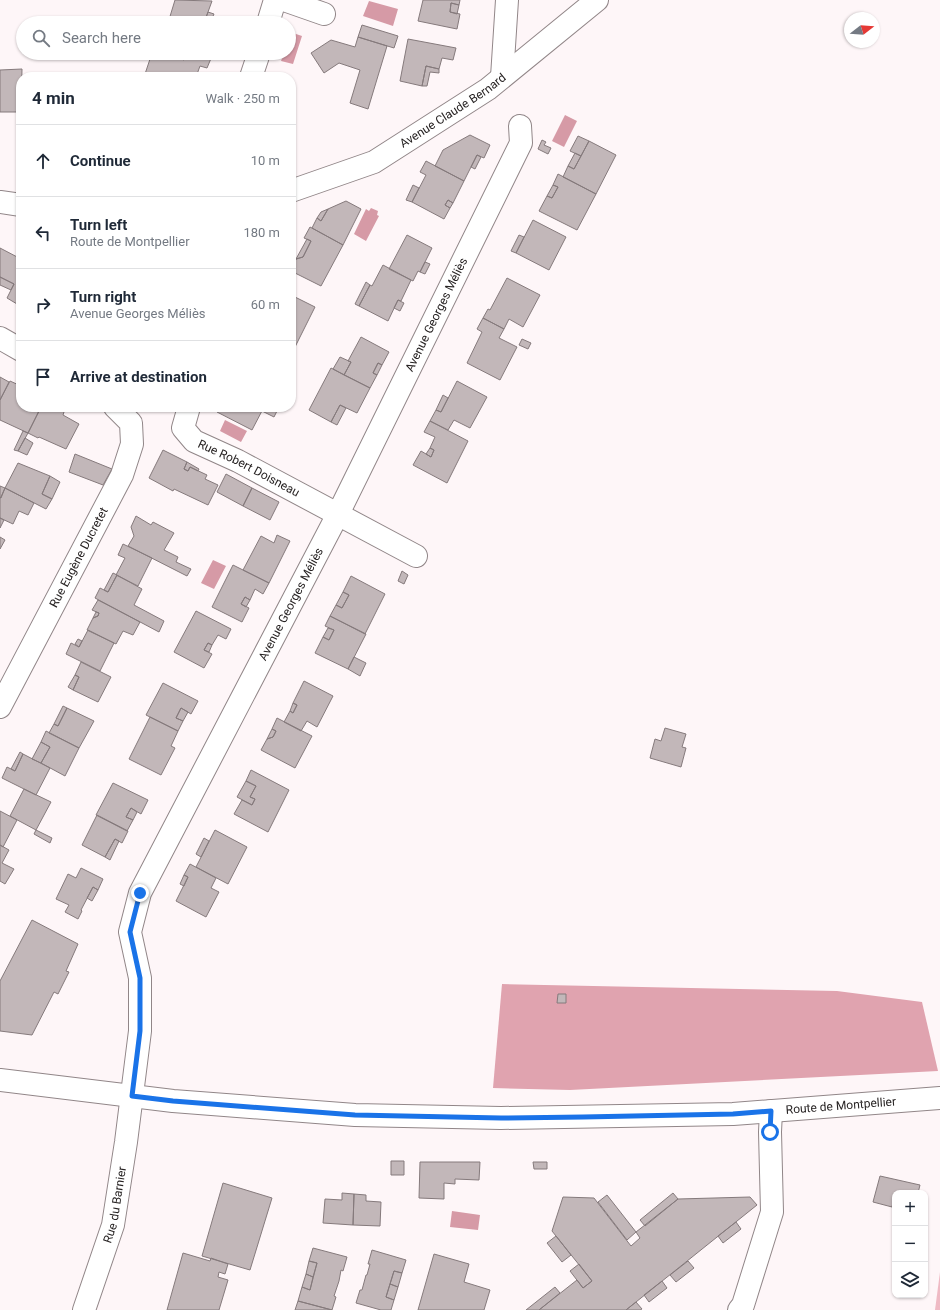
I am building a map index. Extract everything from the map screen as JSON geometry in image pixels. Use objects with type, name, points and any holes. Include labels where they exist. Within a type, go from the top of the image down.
[{"type":"street","points":[[270,16],[275,0]]},
{"type":"street","points":[[284,0],[324,14]]},
{"type":"street","points":[[502,77],[507,0]]},
{"type":"street","name":"Avenue Claude Bernard","points":[[296,192],[374,162],[488,89],[597,0]]},
{"type":"street","points":[[253,72],[257,60]]},
{"type":"street","name":"Avenue Georges Méliès","points":[[132,1096],[140,1031],[140,978],[130,932],[140,893],[338,514],[521,143],[520,126]]},
{"type":"street","points":[[0,202],[16,204]]},
{"type":"street","points":[[0,338],[16,347]]},
{"type":"street","name":"Rue Eugène Ducretet","points":[[0,707],[122,476],[132,444],[131,423],[120,412]]},
{"type":"street","name":"Rue Robert Doisneau","points":[[188,412],[183,428],[194,441],[238,461],[338,514]]},
{"type":"street","points":[[338,514],[416,556]]},
{"type":"street","name":"Route de Montpellier","points":[[0,1080],[173,1101],[355,1115],[501,1118],[733,1114],[940,1098]]},
{"type":"street","name":"Rue du Barnier","points":[[84,1310],[112,1225],[132,1096]]},
{"type":"street","points":[[740,1310],[743,1305],[772,1212],[770,1132],[771,1111]]},
{"type":"shaded area","points":[[369,1],[398,9],[393,26],[363,16]]},
{"type":"shaded area","points":[[296,34],[302,36],[296,55]]},
{"type":"shaded area","points":[[281,60],[294,60],[293,64]]},
{"type":"shaded area","points":[[565,115],[577,121],[564,147],[552,141]]},
{"type":"shaded area","points":[[371,208],[378,211],[377,215],[379,216],[366,241],[354,234],[366,209],[369,211]]},
{"type":"shaded area","points":[[225,420],[247,431],[241,442],[220,431]]},
{"type":"shaded area","points":[[213,560],[226,566],[214,589],[201,583]]},
{"type":"shaded area","points":[[502,984],[837,991],[922,1002],[938,1071],[570,1090],[493,1088]]},
{"type":"shaded area","points":[[452,1211],[480,1215],[478,1230],[450,1227]]},
{"type":"shaded area","points":[[940,1272],[940,1310],[935,1310]]},
{"type":"building","points":[[175,0],[212,1],[207,16],[170,16]]},
{"type":"building","points":[[423,0],[460,0],[459,5],[451,3],[450,12],[460,14],[457,29],[418,21]]},
{"type":"building","points":[[451,3],[459,5],[457,14],[450,12]]},
{"type":"building","points":[[208,12],[214,14],[213,16],[207,16]]},
{"type":"building","points":[[362,25],[398,36],[394,48],[358,37]]},
{"type":"building","points":[[358,37],[387,46],[368,109],[350,103],[360,70],[339,63],[324,73],[311,53],[331,40],[355,47]]},
{"type":"building","points":[[408,39],[456,48],[453,60],[442,58],[439,69],[426,66],[422,86],[400,81]]},
{"type":"building","points":[[150,60],[210,60],[207,68],[200,66],[198,72],[146,72]]},
{"type":"building","points":[[426,66],[439,69],[439,73],[430,72],[427,86],[422,86]]},
{"type":"building","points":[[22,69],[22,72],[16,72],[16,112],[0,112],[0,70]]},
{"type":"building","points":[[470,135],[490,145],[484,158],[477,155],[464,181],[435,166],[443,150]]},
{"type":"building","points":[[578,136],[589,141],[581,156],[570,151]]},
{"type":"building","points":[[542,140],[546,142],[544,145],[551,148],[548,154],[538,149]]},
{"type":"building","points":[[589,141],[616,155],[596,194],[563,177],[568,166],[574,169]]},
{"type":"building","points":[[575,153],[581,156],[574,169],[568,166]]},
{"type":"building","points":[[477,155],[481,157],[475,169],[471,167]]},
{"type":"building","points":[[426,161],[464,181],[453,203],[448,200],[445,205],[450,208],[444,219],[412,202],[426,175],[420,172]]},
{"type":"building","points":[[558,174],[596,194],[577,230],[539,211],[547,196],[552,198],[558,187],[553,185]]},
{"type":"building","points":[[413,185],[419,188],[412,202],[406,200]]},
{"type":"building","points":[[553,185],[558,187],[552,198],[547,196]]},
{"type":"building","points":[[448,200],[453,203],[450,208],[445,205]]},
{"type":"building","points":[[346,201],[361,209],[343,245],[312,228],[317,218],[321,221],[328,209]]},
{"type":"building","points":[[328,209],[321,221],[317,218],[321,212]]},
{"type":"building","points":[[533,220],[566,237],[549,270],[516,253]]},
{"type":"building","points":[[310,227],[343,245],[321,286],[296,274],[296,259],[303,257],[311,241],[304,238]]},
{"type":"building","points":[[407,235],[432,248],[420,272],[418,271],[413,281],[389,269]]},
{"type":"building","points":[[519,235],[524,237],[516,253],[511,251]]},
{"type":"building","points":[[307,239],[311,241],[303,257],[296,259]]},
{"type":"building","points":[[0,248],[16,256],[16,303],[7,298],[14,284],[0,277]]},
{"type":"building","points":[[425,262],[430,264],[425,274],[420,272]]},
{"type":"building","points":[[383,265],[411,280],[401,301],[398,300],[388,321],[359,306]]},
{"type":"building","points":[[0,277],[14,284],[11,290],[0,285]]},
{"type":"building","points":[[507,278],[540,295],[523,327],[509,319],[504,329],[483,318],[488,309],[490,310]]},
{"type":"building","points":[[366,282],[370,285],[359,306],[355,304]]},
{"type":"building","points":[[296,298],[315,307],[296,345]]},
{"type":"building","points":[[398,300],[404,303],[400,311],[394,308]]},
{"type":"building","points":[[483,318],[504,329],[499,338],[517,347],[500,380],[467,363],[482,332],[477,329]]},
{"type":"building","points":[[361,337],[389,352],[382,365],[378,363],[373,373],[377,375],[370,388],[344,375],[351,362],[348,361]]},
{"type":"building","points":[[522,339],[531,343],[528,349],[519,345]]},
{"type":"building","points":[[340,357],[351,362],[344,375],[333,369]]},
{"type":"building","points":[[378,363],[382,365],[377,375],[373,373]]},
{"type":"building","points":[[331,368],[370,388],[357,413],[340,405],[331,422],[309,410]]},
{"type":"building","points":[[0,377],[9,382],[0,400]]},
{"type":"building","points":[[10,381],[16,384],[16,412],[38,412],[28,433],[0,420],[0,400]]},
{"type":"building","points":[[457,381],[487,397],[470,428],[454,420],[448,430],[430,421],[436,410],[441,412]]},
{"type":"building","points":[[443,395],[448,398],[441,412],[436,410]]},
{"type":"building","points":[[340,405],[346,408],[337,425],[331,422]]},
{"type":"building","points":[[38,412],[64,412],[63,415],[79,424],[66,449],[28,433]]},
{"type":"building","points":[[217,412],[261,412],[252,430]]},
{"type":"building","points":[[264,412],[276,412],[274,417]]},
{"type":"building","points":[[430,421],[468,441],[447,483],[413,465],[421,451],[431,457],[434,450],[430,448],[435,437],[424,432]]},
{"type":"building","points":[[23,431],[28,433],[18,451],[14,450]]},
{"type":"building","points":[[25,438],[33,443],[27,455],[18,451]]},
{"type":"building","points":[[430,448],[434,450],[431,457],[426,454]]},
{"type":"building","points":[[163,450],[187,462],[184,469],[188,471],[190,467],[207,475],[205,479],[218,485],[208,505],[174,489],[173,491],[149,478]]},
{"type":"building","points":[[75,454],[112,469],[103,485],[69,472]]},
{"type":"building","points":[[187,462],[199,469],[198,471],[190,467],[188,471],[184,469]]},
{"type":"building","points":[[18,463],[50,476],[42,494],[52,499],[46,509],[5,488]]},
{"type":"building","points":[[226,474],[252,488],[243,506],[217,492]]},
{"type":"building","points":[[50,476],[60,482],[52,499],[42,494]]},
{"type":"building","points":[[0,486],[5,488],[1,498],[0,497]]},
{"type":"building","points":[[5,488],[34,503],[28,515],[19,511],[13,524],[0,518],[0,499]]},
{"type":"building","points":[[252,488],[279,502],[270,520],[243,506]]},
{"type":"building","points":[[136,516],[151,525],[153,522],[174,533],[164,550],[178,557],[176,562],[191,569],[187,576],[128,546],[134,536],[131,527]]},
{"type":"building","points":[[0,518],[4,520],[0,528]]},
{"type":"building","points":[[277,535],[290,541],[269,583],[243,570],[261,536],[274,543]]},
{"type":"building","points":[[0,537],[5,540],[0,549]]},
{"type":"building","points":[[123,544],[152,558],[138,586],[116,575],[125,558],[118,555]]},
{"type":"building","points":[[233,565],[269,583],[263,594],[255,589],[250,600],[245,597],[241,604],[249,608],[242,622],[212,607]]},
{"type":"building","points":[[402,571],[408,575],[404,584],[398,581]]},
{"type":"building","points":[[113,573],[117,575],[108,592],[104,590]]},
{"type":"building","points":[[117,575],[142,589],[134,605],[164,621],[159,632],[95,598],[100,588],[108,592]]},
{"type":"building","points":[[351,576],[385,594],[365,634],[330,616],[336,605],[342,608],[349,595],[343,592]]},
{"type":"building","points":[[343,592],[349,595],[342,608],[336,605]]},
{"type":"building","points":[[245,597],[250,600],[246,607],[241,604]]},
{"type":"building","points":[[98,600],[140,622],[133,635],[123,631],[116,644],[87,630],[93,618],[98,616],[99,613],[92,610]]},
{"type":"building","points":[[196,611],[231,629],[226,639],[218,635],[212,645],[208,643],[204,650],[212,654],[204,668],[174,652]]},
{"type":"building","points":[[96,612],[99,613],[98,616],[93,618]]},
{"type":"building","points":[[330,616],[366,634],[348,669],[315,653],[323,637],[329,640],[334,630],[325,626]]},
{"type":"building","points":[[328,628],[334,630],[329,640],[323,637]]},
{"type":"building","points":[[88,630],[114,643],[100,671],[66,654],[71,643],[79,647]]},
{"type":"building","points":[[78,639],[82,641],[79,647],[75,644]]},
{"type":"building","points":[[208,643],[212,645],[209,652],[204,650]]},
{"type":"building","points":[[354,657],[366,663],[360,676],[348,669]]},
{"type":"building","points":[[81,662],[111,677],[98,702],[73,690],[79,677],[75,675]]},
{"type":"building","points":[[75,675],[79,677],[73,690],[68,687]]},
{"type":"building","points":[[304,681],[333,696],[317,727],[307,721],[301,731],[284,722],[290,711],[293,713],[297,705],[293,703]]},
{"type":"building","points":[[163,683],[198,701],[191,714],[181,708],[176,718],[183,721],[178,731],[146,715]]},
{"type":"building","points":[[293,703],[297,705],[293,713],[290,711]]},
{"type":"building","points":[[63,706],[67,708],[58,726],[54,724]]},
{"type":"building","points":[[67,708],[94,721],[79,748],[49,733],[54,724],[58,726]]},
{"type":"building","points":[[181,708],[188,712],[183,721],[176,718]]},
{"type":"building","points":[[150,717],[178,731],[171,746],[175,748],[161,775],[129,759]]},
{"type":"building","points":[[277,718],[312,736],[295,768],[261,750],[267,739],[273,737],[276,731],[272,729]]},
{"type":"building","points":[[665,728],[686,734],[682,747],[686,748],[681,767],[650,758],[655,739],[661,741]]},
{"type":"building","points":[[272,729],[276,731],[273,737],[267,739]]},
{"type":"building","points":[[46,731],[79,748],[65,776],[41,763],[50,747],[41,742]]},
{"type":"building","points":[[41,742],[50,747],[41,763],[32,759]]},
{"type":"building","points":[[20,752],[23,754],[15,771],[11,769]]},
{"type":"building","points":[[23,754],[50,768],[36,795],[2,778],[7,767],[15,771]]},
{"type":"building","points":[[251,770],[289,790],[268,832],[234,814],[242,800],[252,805],[255,799],[250,797],[256,786],[246,781]]},
{"type":"building","points":[[246,781],[256,786],[250,797],[255,799],[252,805],[237,797]]},
{"type":"building","points":[[113,783],[148,800],[141,814],[131,808],[126,817],[133,820],[127,831],[96,815]]},
{"type":"building","points":[[24,789],[51,802],[36,830],[10,816]]},
{"type":"building","points":[[131,808],[137,812],[133,820],[126,817]]},
{"type":"building","points":[[0,811],[17,820],[3,847],[0,845]]},
{"type":"building","points":[[97,815],[128,831],[122,843],[115,839],[105,857],[82,845]]},
{"type":"building","points":[[36,830],[52,838],[50,843],[34,834]]},
{"type":"building","points":[[215,830],[247,847],[228,884],[196,867]]},
{"type":"building","points":[[204,838],[209,841],[201,857],[196,854]]},
{"type":"building","points":[[115,839],[119,841],[110,860],[105,857]]},
{"type":"building","points":[[0,845],[9,850],[2,863],[14,869],[5,884],[0,881]]},
{"type":"building","points":[[190,864],[216,878],[211,888],[219,892],[206,917],[176,901],[188,877],[184,875]]},
{"type":"building","points":[[81,868],[103,879],[98,890],[93,887],[78,919],[65,912],[69,905],[56,899],[68,874],[76,878]]},
{"type":"building","points":[[184,875],[188,877],[184,886],[180,884]]},
{"type":"building","points":[[93,887],[98,890],[92,901],[87,898]]},
{"type":"building","points":[[32,920],[78,944],[66,971],[69,972],[58,994],[54,992],[32,1035],[0,1031],[0,981]]},
{"type":"building","points":[[558,994],[566,994],[566,1003],[557,1003]]},
{"type":"building","points":[[391,1161],[404,1161],[404,1175],[391,1175]]},
{"type":"building","points":[[420,1162],[480,1162],[479,1180],[455,1179],[455,1184],[444,1183],[444,1199],[419,1198]]},
{"type":"building","points":[[533,1162],[547,1162],[547,1169],[534,1169]]},
{"type":"building","points":[[880,1176],[920,1185],[919,1190],[892,1190],[892,1207],[873,1202]]},
{"type":"building","points":[[223,1183],[272,1198],[250,1270],[202,1256]]},
{"type":"building","points":[[342,1193],[354,1194],[353,1225],[323,1223],[325,1199],[342,1200]]},
{"type":"building","points":[[673,1193],[678,1199],[645,1226],[640,1220]]},
{"type":"building","points":[[354,1194],[366,1195],[366,1201],[381,1202],[380,1226],[353,1225]]},
{"type":"building","points":[[607,1195],[636,1232],[627,1240],[598,1202]]},
{"type":"building","points":[[563,1197],[594,1198],[631,1246],[640,1238],[636,1232],[678,1199],[750,1197],[757,1205],[626,1310],[539,1310],[577,1280],[583,1288],[592,1281],[552,1231]]},
{"type":"building","points":[[736,1222],[741,1229],[723,1243],[718,1236]]},
{"type":"building","points":[[556,1236],[571,1255],[562,1262],[547,1243]]},
{"type":"building","points":[[313,1248],[347,1257],[343,1271],[341,1270],[332,1310],[298,1301],[302,1287],[310,1290],[317,1263],[309,1261]]},
{"type":"building","points":[[372,1250],[406,1260],[402,1273],[394,1271],[386,1297],[394,1300],[391,1310],[381,1310],[356,1303],[367,1275]]},
{"type":"building","points":[[183,1253],[210,1261],[211,1258],[228,1264],[225,1274],[219,1272],[218,1277],[228,1280],[219,1310],[167,1310]]},
{"type":"building","points":[[434,1254],[469,1264],[464,1282],[490,1290],[484,1310],[418,1310]]},
{"type":"building","points":[[309,1261],[317,1263],[313,1277],[306,1274]]},
{"type":"building","points":[[688,1261],[694,1268],[676,1282],[670,1275]]},
{"type":"building","points":[[579,1264],[592,1281],[583,1288],[570,1271]]},
{"type":"building","points":[[394,1271],[402,1273],[398,1287],[390,1284]]},
{"type":"building","points":[[306,1274],[313,1277],[310,1290],[302,1287]]},
{"type":"building","points":[[662,1281],[667,1288],[649,1302],[644,1295]]},
{"type":"building","points":[[390,1284],[398,1287],[394,1300],[386,1297]]},
{"type":"building","points":[[555,1287],[560,1293],[539,1310],[526,1310]]},
{"type":"building","points":[[298,1301],[332,1310],[295,1310]]},
{"type":"building","points":[[636,1302],[642,1309],[626,1310]]},
{"type":"route","points":[[140,893],[130,932],[140,978],[140,1031],[132,1096],[173,1101],[355,1115],[501,1118],[733,1114],[771,1111],[770,1132]]}]
